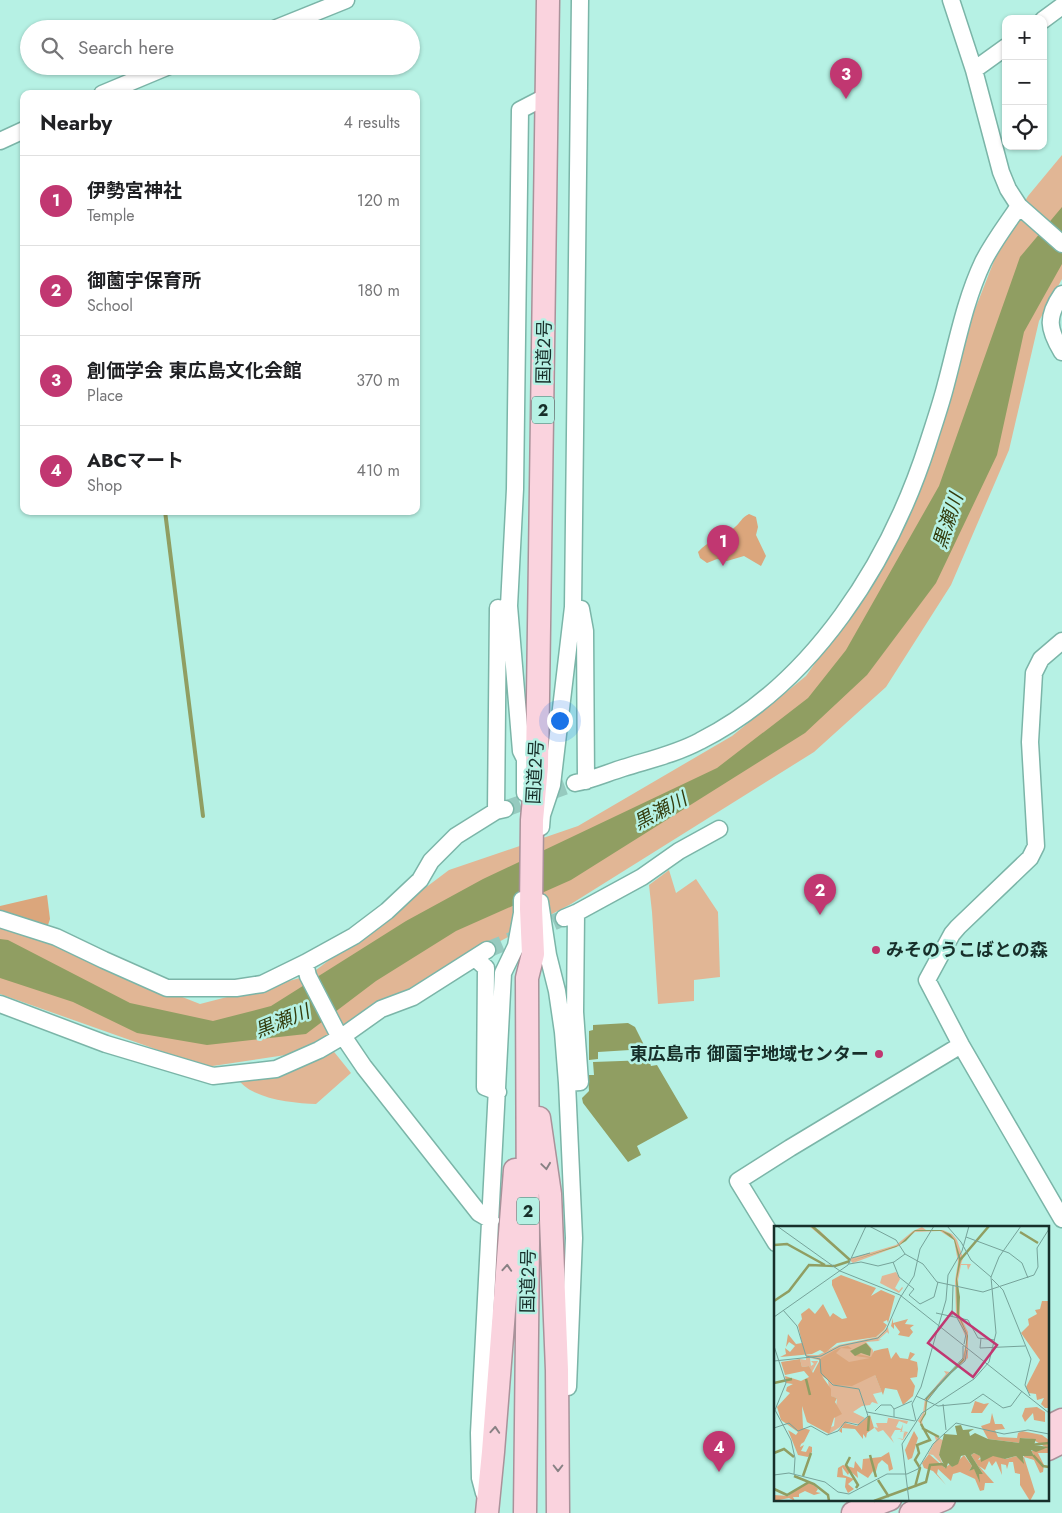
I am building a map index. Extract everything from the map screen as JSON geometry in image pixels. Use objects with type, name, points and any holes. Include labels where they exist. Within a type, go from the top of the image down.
[{"type":"highway","name":"国道2号","points":[[525,1513],[528,1243],[527,978],[533,954],[531,909],[533,819],[537,766],[548,0]]},
{"type":"highway","points":[[527,978],[536,1098],[550,1194],[558,1439],[558,1513]]},
{"type":"highway","points":[[487,1510],[516,1150],[527,978]]},
{"type":"highway","points":[[1050,1426],[1062,1420]]},
{"type":"highway","points":[[1050,1448],[1062,1442]]},
{"type":"highway","points":[[853,1513],[887,1500]]},
{"type":"highway","points":[[911,1513],[937,1504]]},
{"type":"street","points":[[296,20],[346,0]]},
{"type":"street","points":[[533,819],[552,785],[573,607],[580,0]]},
{"type":"street","points":[[951,0],[974,70],[1001,172],[1008,190],[1019,206],[1062,244]]},
{"type":"street","points":[[1047,17],[1062,6]]},
{"type":"street","points":[[974,70],[1002,50]]},
{"type":"street","points":[[112,90],[148,75]]},
{"type":"street","points":[[533,819],[525,759],[521,751],[509,606],[515,489],[515,350],[520,110],[548,96]]},
{"type":"street","points":[[0,141],[20,132]]},
{"type":"street","points":[[573,607],[581,609],[585,631],[580,782],[679,750],[707,737],[757,705],[812,653],[865,583],[916,480],[946,386],[959,331],[976,277],[996,240],[1019,206]]},
{"type":"street","points":[[1062,294],[1052,312],[1050,326],[1062,352]]},
{"type":"street","points":[[0,919],[56,937],[167,988],[236,988],[262,984],[306,970],[387,911],[420,880],[431,861],[456,836],[501,810],[498,608]]},
{"type":"street","points":[[1062,641],[1041,659],[1034,673],[1030,742],[1036,846],[1030,858],[952,934],[927,980],[961,1045],[1062,1219]]},
{"type":"street","points":[[567,1083],[580,1082],[570,916],[642,877],[679,851],[720,829]]},
{"type":"street","points":[[531,909],[548,954],[557,991],[563,1032],[567,1083],[574,1238],[568,1370],[568,1435],[558,1439]]},
{"type":"street","points":[[487,1510],[480,1478],[479,1433],[503,973],[531,909]]},
{"type":"street","points":[[0,1004],[106,1044],[213,1076],[276,1068],[319,1050],[340,1034],[381,1009],[414,997],[481,954],[486,968],[485,1087],[498,1092]]},
{"type":"street","points":[[306,970],[340,1034],[364,1067],[479,1213],[491,1220]]},
{"type":"street","points":[[774,1240],[738,1181],[961,1045]]},
{"type":"shaded area","points":[[1062,155],[1062,279],[1039,321],[1009,450],[951,585],[886,687],[814,752],[571,904],[400,994],[319,1050],[206,1067],[0,994],[0,919],[91,961],[200,1004],[308,976],[449,870],[578,826],[732,736],[806,676],[884,566],[919,490],[972,317],[1003,238],[1028,196]]},
{"type":"shaded area","points":[[749,514],[756,517],[758,527],[756,535],[766,556],[761,566],[744,556],[727,561],[717,559],[707,563],[700,558],[698,552],[702,548],[731,530]]},
{"type":"shaded area","points":[[669,870],[676,893],[696,879],[718,912],[720,977],[694,980],[694,1001],[658,1004],[649,885]]},
{"type":"shaded area","points":[[47,895],[50,919],[48,925],[39,926],[0,910],[0,906]]},
{"type":"shaded area","points":[[331,1048],[351,1073],[316,1104],[283,1101],[260,1095],[242,1084],[236,1076]]},
{"type":"water","name":"黒瀬川","points":[[1062,207],[1062,264],[1024,332],[997,455],[936,583],[867,675],[805,733],[571,880],[456,931],[376,981],[306,1034],[207,1045],[137,1033],[73,1002],[0,978],[0,939],[8,940],[130,1003],[213,1021],[271,1006],[406,921],[483,879],[717,768],[808,698],[846,650],[939,486],[1020,257]]},
{"type":"water","points":[[628,1023],[635,1027],[646,1049],[598,1052],[598,1059],[589,1060],[589,1031],[593,1030],[593,1025]]},
{"type":"water","points":[[649,1060],[651,1066],[657,1065],[688,1118],[637,1146],[641,1155],[628,1162],[583,1103],[582,1098],[589,1091],[588,1075],[594,1075],[593,1062]]},
{"type":"waterway","points":[[165,515],[203,816]]},
{"type":"tunnel","points":[[505,809],[575,783]]},
{"type":"tunnel","points":[[487,950],[564,918]]},
{"type":"place","name":"創価学会 東広島文化会館","points":[[846,99]]},
{"type":"place","name":"伊勢宮神社","points":[[723,566]]},
{"type":"place","name":"御薗宇保育所","points":[[820,915]]},
{"type":"place","name":"みそのうこばとの森","points":[[876,950]]},
{"type":"place","name":"東広島市 御薗宇地域センター","points":[[879,1054]]},
{"type":"place","name":"ABCマート","points":[[719,1472]]}]
